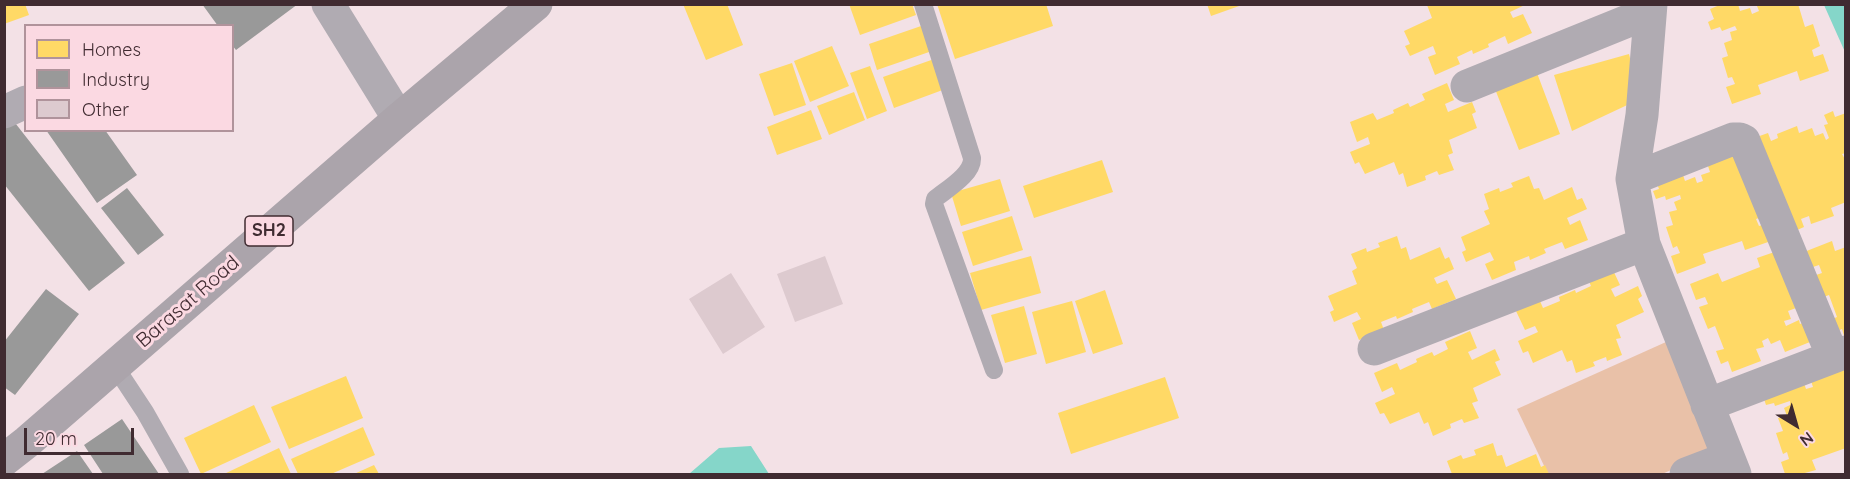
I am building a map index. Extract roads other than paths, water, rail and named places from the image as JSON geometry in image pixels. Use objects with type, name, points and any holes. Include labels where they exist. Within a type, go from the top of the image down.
[{"type":"main road","name":"Barasat Road","points":[[4,460],[399,119],[536,4]]},
{"type":"street","points":[[328,4],[399,119]]},
{"type":"street","points":[[1467,86],[1650,8],[1642,115],[1632,179],[1644,244],[1731,466],[1686,474]]},
{"type":"street","points":[[4,112],[24,103]]},
{"type":"street","points":[[1632,179],[1733,139],[1744,141],[1839,355],[1707,405]]},
{"type":"street","points":[[1374,349],[1644,244]]},
{"type":"lane","points":[[923,4],[972,158],[972,166],[968,172],[935,199],[934,204],[994,370]]},
{"type":"lane","points":[[114,365],[145,412],[180,474]]}]
